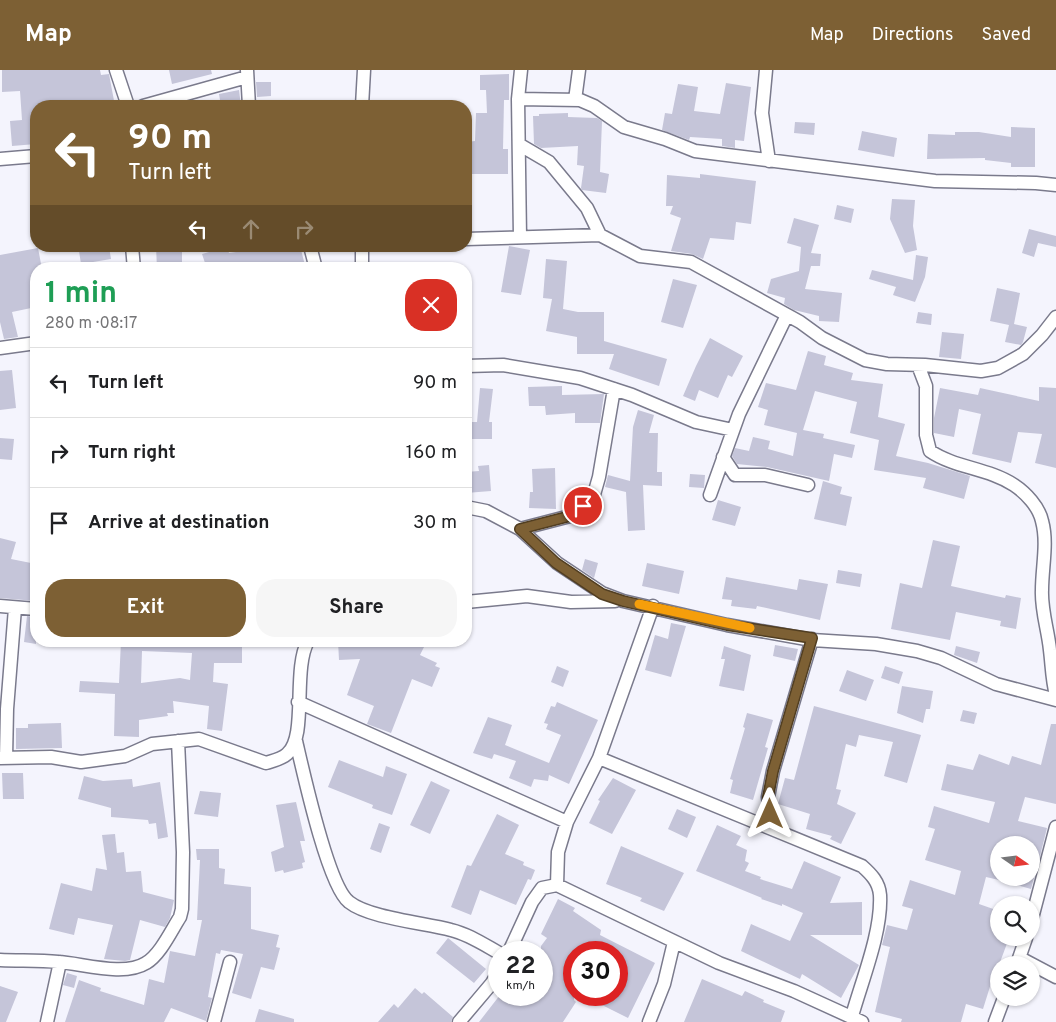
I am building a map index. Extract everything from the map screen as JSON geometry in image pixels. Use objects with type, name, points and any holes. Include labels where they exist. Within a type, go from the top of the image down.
[{"type":"street","points":[[116,70],[126,100]]},
{"type":"street","points":[[362,100],[364,70]]},
{"type":"street","points":[[520,237],[518,99],[521,70]]},
{"type":"street","points":[[575,100],[579,70]]},
{"type":"street","points":[[762,71],[762,113],[769,161]]},
{"type":"street","points":[[162,100],[247,74],[249,100]]},
{"type":"street","points":[[518,99],[575,100],[594,106],[624,127],[665,138],[695,151],[935,181],[1056,185]]},
{"type":"street","points":[[520,145],[549,162],[587,208],[600,235]]},
{"type":"street","points":[[0,158],[30,156]]},
{"type":"street","points":[[472,239],[600,235],[640,256],[691,262],[787,314],[822,338],[865,360],[887,364],[981,371],[998,368],[1023,354],[1042,335],[1056,317]]},
{"type":"street","points":[[710,495],[724,465],[733,430],[787,314]]},
{"type":"street","points":[[0,348],[30,344]]},
{"type":"street","points":[[472,366],[503,365],[548,372],[614,389],[696,422],[733,430]]},
{"type":"street","points":[[918,365],[926,386],[926,435],[930,451],[939,457],[991,473],[1015,486],[1037,508],[1042,521],[1044,552],[1042,591],[1050,650],[1051,677],[1056,695]]},
{"type":"street","points":[[520,529],[574,515],[593,498],[599,477],[614,389]]},
{"type":"street","points":[[724,465],[735,475],[742,477],[750,474],[765,475],[808,485]]},
{"type":"street","points":[[472,508],[486,511],[520,529],[556,563],[602,594],[623,601],[653,606],[727,625],[917,651],[941,658],[996,684],[1056,700]]},
{"type":"street","points":[[472,601],[527,596],[572,602],[623,601]]},
{"type":"street","points":[[0,606],[30,609]]},
{"type":"street","points":[[557,885],[558,852],[567,822],[599,758],[653,606]]},
{"type":"street","points":[[15,608],[3,758],[51,757],[81,762],[125,756],[152,744],[199,739],[266,764],[287,754],[296,741],[299,727],[298,702],[302,653],[305,647]]},
{"type":"street","points":[[778,830],[770,814],[768,797],[773,771],[812,638]]},
{"type":"street","points":[[298,702],[567,822]]},
{"type":"street","points":[[0,960],[60,962],[93,968],[141,966],[153,957],[180,916],[182,909],[183,852],[178,741]]},
{"type":"street","points":[[296,741],[325,852],[341,894],[345,899],[374,913],[465,934],[488,947]]},
{"type":"street","points":[[514,941],[532,902],[542,888],[557,885],[719,963],[857,1019],[877,929],[880,893],[873,875],[862,866],[778,830],[599,758]]},
{"type":"street","points":[[1038,896],[1056,827]]},
{"type":"street","points":[[649,1022],[664,984],[674,942]]},
{"type":"street","points":[[47,1022],[60,962]]},
{"type":"street","points":[[214,1022],[230,962]]},
{"type":"street","points":[[1040,970],[1056,977]]},
{"type":"street","points":[[459,1022],[488,988]]},
{"type":"street","points":[[995,1022],[1001,1006]]},
{"type":"building","points":[[2,70],[100,70],[101,75],[109,74],[114,100],[30,100],[30,144],[12,146],[10,121],[22,120],[20,91],[2,92]]},
{"type":"building","points":[[169,70],[211,70],[212,74],[172,84]]},
{"type":"building","points":[[509,74],[509,100],[504,100],[503,149],[508,149],[508,174],[472,174],[472,141],[475,141],[476,113],[487,113],[486,90],[480,90],[480,75]]},
{"type":"building","points":[[256,82],[271,82],[271,96],[257,97]]},
{"type":"building","points":[[726,83],[751,87],[744,141],[735,140],[735,148],[722,146],[722,139],[690,137],[689,140],[662,130],[665,113],[672,114],[678,84],[698,87],[694,111],[720,114]]},
{"type":"building","points":[[239,90],[240,100],[220,100],[219,94]]},
{"type":"building","points":[[568,113],[568,117],[597,118],[602,121],[600,172],[609,174],[606,193],[582,190],[584,166],[577,165],[578,146],[541,148],[534,144],[533,116]]},
{"type":"building","points":[[795,122],[815,123],[814,135],[794,133]]},
{"type":"building","points":[[1011,127],[1035,128],[1035,167],[1011,167],[1011,163],[985,160],[985,158],[927,159],[928,134],[955,135],[955,132],[979,132],[1011,137]]},
{"type":"building","points":[[862,131],[897,138],[894,157],[858,150]]},
{"type":"building","points":[[700,174],[756,181],[751,224],[736,222],[734,240],[710,238],[703,259],[692,254],[671,251],[681,218],[670,214],[673,206],[666,206],[667,175],[700,178]]},
{"type":"building","points":[[892,199],[915,200],[913,226],[917,250],[905,253],[890,219]]},
{"type":"building","points":[[837,205],[854,209],[851,223],[834,219]]},
{"type":"building","points":[[794,218],[819,225],[811,253],[821,254],[820,266],[811,266],[805,289],[842,293],[839,322],[819,321],[819,316],[794,310],[784,304],[785,298],[767,293],[771,279],[799,271],[801,247],[787,243]]},
{"type":"building","points":[[1029,229],[1056,236],[1056,247],[1038,243],[1034,257],[1022,253]]},
{"type":"building","points":[[509,246],[530,250],[521,295],[501,292]]},
{"type":"building","points":[[30,249],[30,252],[39,252],[41,262],[30,262],[30,308],[12,312],[18,337],[4,339],[0,322],[0,255]]},
{"type":"building","points":[[79,252],[110,252],[111,259],[81,262]]},
{"type":"building","points":[[156,252],[182,252],[182,262],[157,262]]},
{"type":"building","points":[[209,252],[302,252],[304,262],[205,262],[202,254]]},
{"type":"building","points":[[916,255],[928,257],[925,277],[915,302],[893,295],[896,287],[869,279],[872,270],[913,280]]},
{"type":"building","points":[[546,259],[567,261],[563,309],[578,312],[604,312],[604,341],[667,359],[659,386],[609,369],[614,354],[577,354],[577,337],[546,331],[552,299],[543,298]]},
{"type":"building","points":[[673,279],[697,285],[683,328],[661,322]]},
{"type":"building","points":[[997,288],[1020,293],[1014,324],[1027,327],[1021,345],[1005,342],[1009,325],[990,321]]},
{"type":"building","points":[[918,312],[932,314],[931,325],[916,323]]},
{"type":"building","points":[[942,332],[964,334],[961,359],[939,357]]},
{"type":"building","points":[[710,338],[743,356],[732,377],[728,375],[718,398],[699,390],[695,401],[683,396]]},
{"type":"building","points":[[808,351],[826,356],[824,365],[853,373],[851,380],[883,384],[878,417],[905,424],[896,456],[928,463],[970,476],[964,499],[923,488],[926,478],[874,470],[879,440],[850,433],[857,402],[815,391],[803,430],[824,434],[823,438],[855,445],[852,458],[834,454],[829,481],[767,467],[737,464],[732,456],[735,448],[749,451],[753,437],[770,441],[768,449],[793,456],[797,433],[764,425],[768,410],[758,407],[766,383],[796,390]]},
{"type":"building","points":[[12,370],[16,408],[0,410],[0,371]]},
{"type":"building","points":[[562,386],[562,395],[604,394],[600,423],[575,423],[575,413],[546,415],[545,406],[529,406],[528,387]]},
{"type":"building","points":[[1039,387],[1056,388],[1056,468],[1035,463],[1042,434],[1018,432],[1011,463],[972,454],[981,414],[959,409],[954,437],[934,433],[934,418],[940,388],[978,395],[980,388],[1039,401]]},
{"type":"building","points":[[480,388],[493,389],[489,422],[492,422],[492,439],[472,439],[472,422],[477,422]]},
{"type":"building","points":[[638,410],[654,415],[649,433],[658,433],[657,472],[662,472],[662,486],[643,485],[645,530],[628,531],[626,492],[605,487],[608,475],[630,481],[633,427]]},
{"type":"building","points":[[0,438],[14,439],[12,460],[0,459]]},
{"type":"building","points":[[489,465],[491,491],[472,493],[472,472],[479,471],[478,466]]},
{"type":"building","points":[[555,468],[556,509],[529,508],[530,492],[533,492],[532,469]]},
{"type":"building","points":[[690,474],[705,475],[704,488],[689,487]]},
{"type":"building","points":[[823,481],[842,487],[840,494],[852,497],[846,526],[814,519]]},
{"type":"building","points":[[718,500],[741,507],[735,526],[712,520]]},
{"type":"building","points":[[0,538],[16,542],[11,559],[30,563],[30,600],[0,598]]},
{"type":"building","points":[[933,540],[960,546],[951,586],[1005,598],[1006,595],[1021,598],[1016,629],[1000,626],[1001,621],[956,612],[950,640],[891,629],[900,583],[922,588]]},
{"type":"building","points":[[585,559],[598,563],[594,578],[582,570]]},
{"type":"building","points":[[647,563],[684,571],[679,594],[642,586]]},
{"type":"building","points":[[838,570],[862,574],[860,587],[836,583]]},
{"type":"building","points":[[726,577],[797,590],[799,579],[828,584],[820,620],[757,606],[756,609],[731,606],[732,600],[722,599]]},
{"type":"building","points":[[27,616],[30,616],[30,643],[24,642]]},
{"type":"building","points":[[671,623],[686,626],[671,677],[645,670],[655,635],[668,639]]},
{"type":"building","points":[[775,645],[798,649],[795,661],[773,656]]},
{"type":"building","points":[[724,646],[751,655],[744,691],[719,686],[725,659],[721,659]]},
{"type":"building","points":[[956,646],[980,652],[977,663],[954,655]]},
{"type":"building","points":[[121,647],[242,647],[242,663],[214,663],[213,682],[228,684],[222,731],[207,729],[209,706],[173,701],[174,713],[167,713],[168,716],[139,720],[139,737],[114,736],[115,694],[79,692],[80,681],[119,683]],"holes":[[[142,651],[192,653],[190,680],[180,678],[141,683]]]},
{"type":"building","points":[[338,647],[424,647],[420,655],[437,663],[435,666],[440,668],[432,687],[412,679],[391,733],[367,724],[374,706],[347,695],[360,659],[339,660]]},
{"type":"building","points":[[557,666],[569,671],[563,687],[551,682]]},
{"type":"building","points":[[885,666],[903,672],[899,684],[881,678]]},
{"type":"building","points":[[847,670],[874,680],[866,701],[839,691]]},
{"type":"building","points":[[902,686],[933,691],[930,709],[926,709],[923,723],[897,713]]},
{"type":"building","points":[[557,702],[598,720],[569,784],[549,775],[548,781],[534,779],[531,787],[509,778],[516,761],[494,754],[492,759],[473,753],[488,717],[512,725],[505,745],[549,763],[561,735],[546,729],[548,724],[544,723],[551,706],[555,707]]},
{"type":"building","points":[[814,706],[921,735],[907,783],[884,776],[893,742],[859,735],[856,747],[846,744],[836,789],[841,790],[837,804],[856,813],[841,844],[830,839],[832,836],[806,829],[810,814],[778,804],[785,778],[794,780]]},
{"type":"building","points":[[963,710],[977,713],[974,724],[960,721]]},
{"type":"building","points":[[747,713],[773,720],[765,747],[768,748],[753,800],[730,793],[733,780],[730,779],[745,728],[743,727]]},
{"type":"building","points":[[61,723],[62,748],[16,749],[16,728],[28,728],[28,724]]},
{"type":"building","points":[[1051,724],[1056,724],[1056,804],[1025,797],[1018,821],[1047,828],[1040,856],[1040,836],[990,836],[990,878],[986,877],[979,904],[990,908],[990,946],[1006,946],[1002,956],[990,956],[990,987],[983,1009],[966,1004],[961,1022],[901,1022],[902,1019],[875,1012],[890,947],[882,945],[887,925],[907,930],[913,909],[902,906],[910,880],[955,895],[961,871],[925,860],[935,829],[928,827],[934,806],[989,823],[995,802],[941,790],[947,764],[973,770],[979,754],[1009,765],[1012,756],[1041,765]]},
{"type":"building","points":[[339,760],[383,777],[386,766],[407,774],[392,815],[372,808],[373,805],[328,787]]},
{"type":"building","points":[[2,773],[23,773],[24,799],[3,799]]},
{"type":"building","points":[[84,776],[103,781],[132,779],[133,787],[160,782],[168,837],[158,839],[156,823],[149,824],[148,820],[111,817],[111,808],[78,799]]},
{"type":"building","points":[[613,778],[636,790],[612,834],[589,823],[600,801],[598,800]]},
{"type":"building","points":[[431,781],[450,790],[430,834],[410,825]]},
{"type":"building","points":[[200,791],[221,793],[218,817],[194,814]]},
{"type":"building","points":[[296,802],[305,841],[300,841],[305,862],[302,863],[303,868],[284,873],[283,870],[275,872],[271,852],[284,847],[276,805]]},
{"type":"building","points":[[677,809],[696,817],[687,838],[668,829]]},
{"type":"building","points":[[497,814],[519,825],[505,854],[524,862],[523,865],[535,870],[531,880],[528,879],[516,905],[480,890],[471,915],[451,907],[467,865],[471,866]]},
{"type":"building","points":[[379,823],[390,827],[381,853],[370,849]]},
{"type":"building","points":[[717,825],[741,836],[736,845],[747,850],[745,861],[749,863],[745,871],[761,877],[760,879],[792,889],[804,861],[841,877],[830,903],[862,902],[862,935],[810,935],[859,965],[841,998],[802,974],[800,979],[741,951],[751,924],[790,941],[803,913],[782,904],[782,906],[761,899],[696,871]]},
{"type":"building","points":[[115,834],[117,853],[124,852],[126,872],[141,871],[143,892],[174,900],[170,918],[165,927],[140,920],[130,960],[125,961],[104,959],[113,925],[78,918],[74,935],[49,929],[61,883],[92,891],[96,868],[107,870],[102,835]]},
{"type":"building","points":[[621,846],[684,873],[664,911],[640,901],[642,898],[606,884]]},
{"type":"building","points":[[196,849],[219,849],[219,868],[225,869],[224,884],[251,887],[251,929],[279,935],[276,947],[280,948],[274,970],[261,967],[251,999],[232,993],[243,954],[221,950],[220,954],[216,953],[208,997],[212,998],[206,1021],[171,1008],[164,1022],[65,1022],[79,980],[101,988],[100,991],[144,1005],[149,979],[164,983],[170,951],[195,956],[202,920],[197,920],[200,860],[197,860]]},
{"type":"building","points":[[1020,886],[1032,886],[1031,889]]},
{"type":"building","points":[[558,899],[575,908],[573,911],[601,930],[600,935],[612,941],[563,941],[563,1006],[573,1006],[563,1022],[479,1022],[491,1006],[553,1006],[553,941],[545,941],[547,938],[541,934]]},
{"type":"building","points":[[448,938],[486,969],[474,983],[436,953]]},
{"type":"building","points":[[628,949],[655,963],[628,1018],[604,1006],[628,1006]]},
{"type":"building","points":[[67,973],[77,976],[74,988],[63,985]]},
{"type":"building","points":[[702,979],[742,996],[745,991],[764,1000],[763,1002],[785,1011],[781,1022],[684,1022]]},
{"type":"building","points":[[0,986],[18,992],[6,1022],[0,1022]]},
{"type":"building","points":[[415,988],[422,994],[424,992],[453,1017],[451,1022],[378,1022],[394,1004],[398,1008]]},
{"type":"building","points":[[259,1009],[294,1019],[294,1022],[255,1022]]},
{"type":"slow traffic","points":[[639,604],[727,625],[750,628]]},
{"type":"route","points":[[583,506],[574,515],[520,529],[556,563],[602,594],[623,601],[653,606],[727,625],[789,635],[812,640],[812,638],[804,670],[773,771],[768,797],[770,814]]}]
